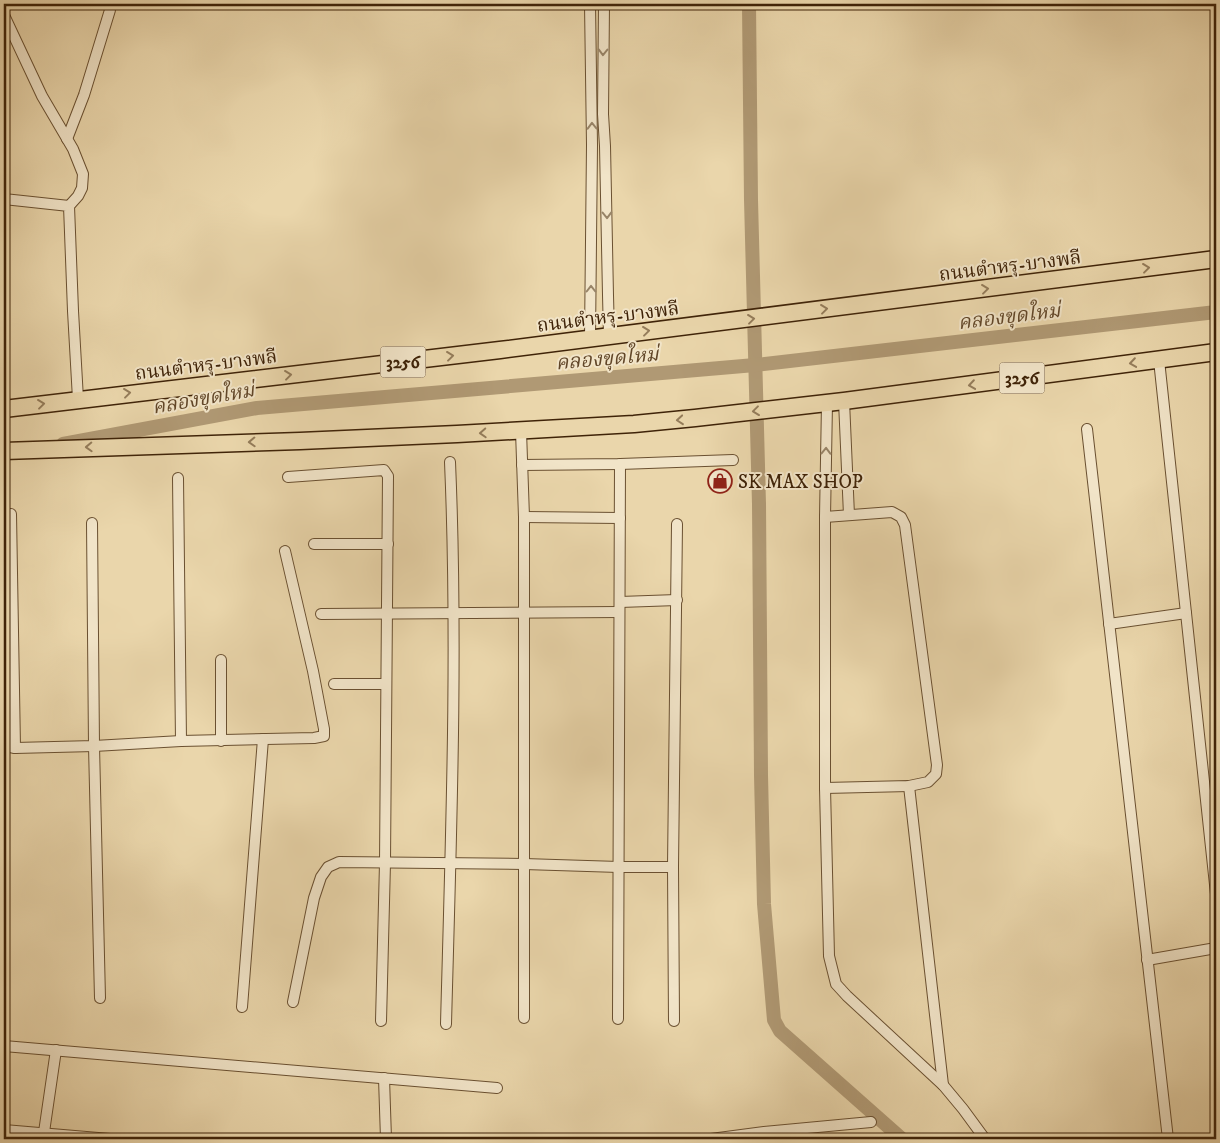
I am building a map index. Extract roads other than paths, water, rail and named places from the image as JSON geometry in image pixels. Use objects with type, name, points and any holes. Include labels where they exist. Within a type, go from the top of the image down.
[{"type":"main road","name":"ถนนตำหรุ-บางพลี","points":[[4,409],[775,316],[1216,259]]},
{"type":"main road","name":"3256","points":[[4,451],[300,441],[521,431],[643,423],[836,402],[1216,352]]},
{"type":"street","points":[[590,4],[592,145],[590,338]]},
{"type":"street","points":[[604,4],[603,114],[609,336]]},
{"type":"street","points":[[67,139],[84,95],[110,10]]},
{"type":"street","points":[[4,15],[42,96],[73,149],[83,174],[82,188],[69,206],[78,399]]},
{"type":"street","points":[[4,199],[69,206]]},
{"type":"street","points":[[1159,360],[1216,894]]},
{"type":"street","points":[[836,402],[849,514]]},
{"type":"street","points":[[836,402],[825,517],[825,788],[829,956],[836,984],[846,996],[943,1085],[963,1108],[985,1139]]},
{"type":"street","points":[[1087,430],[1168,1139]]},
{"type":"street","points":[[521,431],[524,517],[524,1018]]},
{"type":"street","points":[[522,465],[733,460]]},
{"type":"street","points":[[446,1024],[454,699],[450,462]]},
{"type":"street","points":[[618,1019],[620,464]]},
{"type":"street","points":[[288,478],[384,470],[388,476],[382,1021]]},
{"type":"street","points":[[178,478],[181,741]]},
{"type":"street","points":[[825,517],[892,512],[901,517],[905,525],[937,766],[936,774],[928,782],[909,786],[825,788]]},
{"type":"street","points":[[12,514],[15,748]]},
{"type":"street","points":[[524,517],[620,518]]},
{"type":"street","points":[[92,523],[94,746],[100,998]]},
{"type":"street","points":[[674,1021],[672,866],[677,524]]},
{"type":"street","points":[[314,544],[388,544]]},
{"type":"street","points":[[4,746],[15,748],[94,746],[324,736],[325,733],[312,671],[285,551]]},
{"type":"street","points":[[321,614],[524,612],[620,607],[677,600]]},
{"type":"street","points":[[1109,624],[1186,613]]},
{"type":"street","points":[[220,740],[221,660]]},
{"type":"street","points":[[334,684],[386,684]]},
{"type":"street","points":[[242,1007],[263,739]]},
{"type":"street","points":[[909,786],[943,1085]]},
{"type":"street","points":[[293,1002],[314,898],[321,877],[328,867],[338,862],[619,867],[672,866]]},
{"type":"street","points":[[1147,960],[1216,948]]},
{"type":"street","points":[[4,1046],[497,1088]]},
{"type":"street","points":[[44,1137],[56,1050]]},
{"type":"street","points":[[384,1078],[386,1139]]},
{"type":"street","points":[[711,1139],[764,1136],[871,1122]]},
{"type":"street","points":[[4,1130],[44,1137],[110,1139]]},
{"type":"waterway","points":[[749,4],[751,200],[759,504],[764,904],[774,1020],[780,1031],[902,1139]]},
{"type":"waterway","name":"คลองขุดใหม่","points":[[63,444],[257,408],[755,365],[1216,312]]},
{"type":"place","name":"SK MAX SHOP","points":[[720,481]]}]
